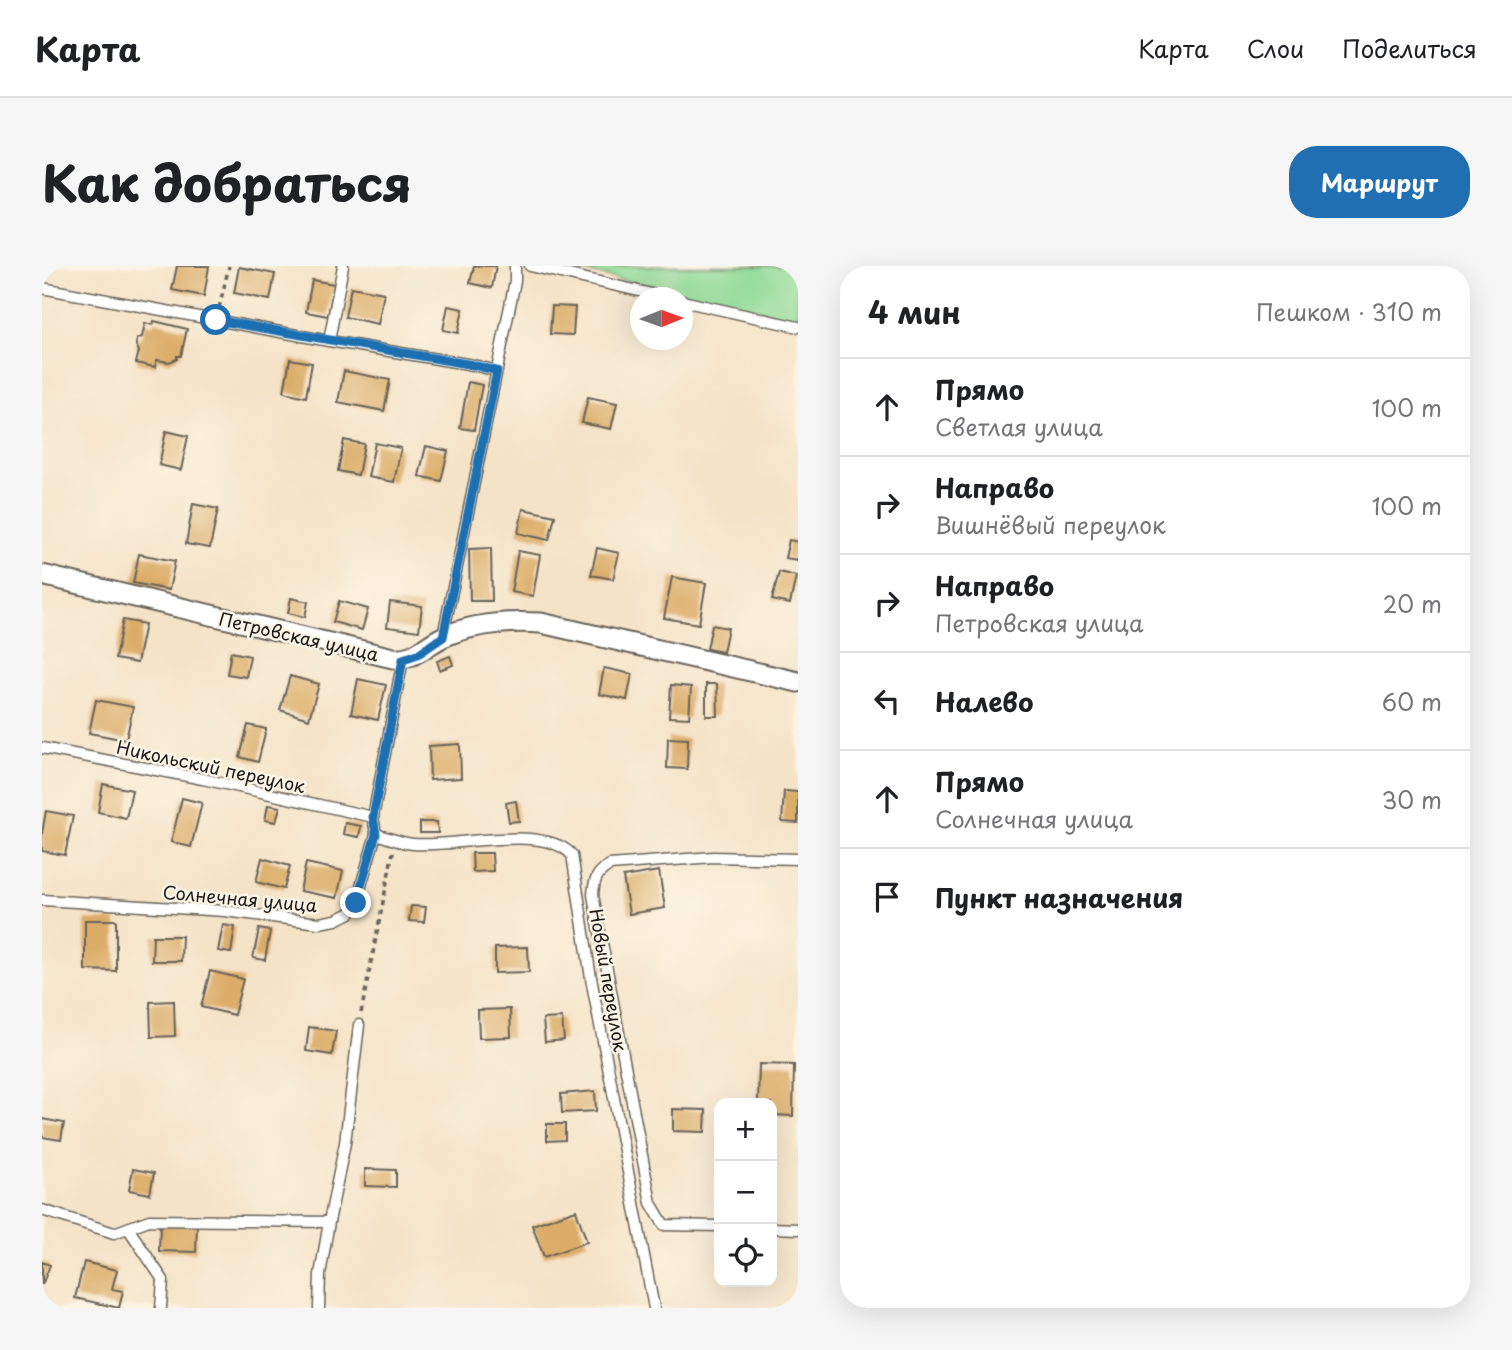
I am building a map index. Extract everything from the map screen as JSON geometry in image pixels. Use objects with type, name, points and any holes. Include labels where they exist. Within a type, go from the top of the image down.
[{"type":"street","name":"Петровская улица","points":[[42,575],[403,659],[418,654],[443,637],[492,623],[511,621],[541,623],[798,682]]},
{"type":"lane","points":[[329,341],[343,266]]},
{"type":"lane","points":[[443,637],[516,267],[529,266],[630,289]]},
{"type":"lane","points":[[42,288],[497,371]]},
{"type":"lane","points":[[693,303],[798,327]]},
{"type":"lane","points":[[376,834],[373,817],[403,659]]},
{"type":"lane","name":"Никольский переулок","points":[[42,748],[203,779],[373,817]]},
{"type":"lane","name":"Новый переулок","points":[[376,834],[411,844],[516,839],[549,842],[566,848],[572,855],[591,978],[654,1308]]},
{"type":"lane","name":"Солнечная улица","points":[[42,900],[225,911],[319,923],[336,920],[350,913],[356,903],[376,834]]},
{"type":"lane","points":[[714,1226],[664,1224],[651,1203],[593,895],[594,884],[600,871],[610,865],[713,857],[798,859]]},
{"type":"lane","points":[[318,1308],[320,1275],[345,1143],[359,1025]]},
{"type":"lane","points":[[42,1210],[114,1233],[149,1220],[329,1222]]},
{"type":"lane","points":[[128,1228],[163,1280],[161,1308]]},
{"type":"lane","points":[[777,1228],[798,1229]]},
{"type":"path","points":[[216,320],[229,266]]},
{"type":"path","points":[[359,1025],[395,839]]},
{"type":"green space","points":[[560,266],[798,266],[798,320],[693,296],[693,287],[653,287]]},
{"type":"building","points":[[177,266],[209,266],[204,296],[172,290]]},
{"type":"building","points":[[474,266],[496,266],[492,288],[470,283]]},
{"type":"building","points":[[239,267],[275,274],[270,300],[234,293]]},
{"type":"building","points":[[312,280],[334,284],[328,316],[306,312]]},
{"type":"building","points":[[351,287],[384,293],[378,324],[345,317]]},
{"type":"building","points":[[448,306],[463,309],[458,333],[443,330]]},
{"type":"building","points":[[552,306],[575,307],[573,335],[550,334]]},
{"type":"building","points":[[154,321],[187,329],[181,356],[169,362],[157,360],[155,367],[136,363],[139,351],[137,339],[142,337],[145,323],[153,325]]},
{"type":"building","points":[[290,359],[312,363],[306,397],[284,392]]},
{"type":"building","points":[[344,371],[390,380],[384,411],[338,402]]},
{"type":"building","points":[[468,382],[482,385],[474,430],[460,428]]},
{"type":"building","points":[[588,397],[617,403],[611,429],[582,423]]},
{"type":"building","points":[[166,431],[188,436],[181,470],[159,465]]},
{"type":"building","points":[[344,440],[364,444],[358,475],[338,471]]},
{"type":"building","points":[[375,443],[401,448],[394,482],[368,477]]},
{"type":"building","points":[[426,446],[448,451],[441,481],[419,476]]},
{"type":"building","points":[[193,504],[218,509],[210,548],[186,544]]},
{"type":"building","points":[[523,509],[555,516],[549,540],[518,533]]},
{"type":"building","points":[[789,540],[798,542],[798,560],[785,558]]},
{"type":"building","points":[[491,548],[492,601],[470,601],[469,549]]},
{"type":"building","points":[[597,548],[619,553],[613,579],[591,575]]},
{"type":"building","points":[[518,551],[540,555],[533,596],[511,592]]},
{"type":"building","points":[[139,554],[175,561],[169,590],[133,583]]},
{"type":"building","points":[[779,572],[796,576],[790,604],[772,600]]},
{"type":"building","points":[[672,577],[706,583],[699,624],[664,618]]},
{"type":"building","points":[[291,598],[308,602],[305,617],[288,613]]},
{"type":"building","points":[[339,601],[368,609],[362,630],[333,622]]},
{"type":"building","points":[[390,602],[422,606],[419,631],[387,627]]},
{"type":"building","points":[[123,620],[145,624],[137,663],[115,659]]},
{"type":"building","points":[[712,625],[728,628],[723,652],[707,649]]},
{"type":"building","points":[[231,652],[250,656],[246,677],[227,674]]},
{"type":"building","points":[[450,656],[453,665],[440,670],[437,661]]},
{"type":"building","points":[[604,668],[632,674],[627,700],[599,694]]},
{"type":"building","points":[[290,676],[319,684],[309,719],[280,710]]},
{"type":"building","points":[[358,679],[386,685],[378,720],[351,714]]},
{"type":"building","points":[[706,684],[717,684],[718,716],[706,716]]},
{"type":"building","points":[[671,685],[691,687],[689,718],[669,717]]},
{"type":"building","points":[[96,700],[133,707],[126,740],[89,733]]},
{"type":"building","points":[[248,725],[266,729],[258,762],[240,757]]},
{"type":"building","points":[[668,738],[688,739],[687,769],[667,768]]},
{"type":"building","points":[[460,744],[461,778],[430,780],[429,746]]},
{"type":"building","points":[[103,784],[132,790],[126,818],[98,812]]},
{"type":"building","points":[[784,791],[798,792],[798,823],[782,822]]},
{"type":"building","points":[[182,798],[202,803],[191,847],[171,842]]},
{"type":"building","points":[[516,801],[519,821],[509,822],[506,803]]},
{"type":"building","points":[[268,805],[280,807],[276,822],[265,820]]},
{"type":"building","points":[[46,811],[73,816],[65,855],[42,851]]},
{"type":"building","points":[[420,822],[437,822],[438,833],[420,833]]},
{"type":"building","points":[[345,823],[361,826],[359,837],[343,834]]},
{"type":"building","points":[[472,853],[492,853],[493,871],[473,872]]},
{"type":"building","points":[[262,858],[290,866],[284,889],[256,882]]},
{"type":"building","points":[[306,863],[343,871],[337,898],[300,891]]},
{"type":"building","points":[[659,871],[665,908],[629,914],[623,877]]},
{"type":"building","points":[[411,906],[426,907],[424,922],[409,921]]},
{"type":"building","points":[[85,920],[116,920],[116,971],[85,970]]},
{"type":"building","points":[[223,925],[235,927],[231,953],[218,951]]},
{"type":"building","points":[[259,929],[270,931],[265,960],[253,958]]},
{"type":"building","points":[[153,936],[182,936],[181,961],[152,961]]},
{"type":"building","points":[[528,947],[529,972],[495,973],[495,948]]},
{"type":"building","points":[[210,971],[243,979],[234,1015],[201,1007]]},
{"type":"building","points":[[174,1001],[175,1036],[151,1037],[150,1002]]},
{"type":"building","points":[[510,1009],[511,1037],[479,1038],[478,1010]]},
{"type":"building","points":[[562,1018],[564,1040],[545,1042],[543,1019]]},
{"type":"building","points":[[309,1027],[336,1031],[332,1055],[306,1051]]},
{"type":"building","points":[[759,1064],[794,1065],[793,1116],[777,1115],[777,1098],[758,1098]]},
{"type":"building","points":[[595,1091],[596,1111],[562,1113],[561,1094]]},
{"type":"building","points":[[673,1109],[706,1110],[705,1132],[673,1131]]},
{"type":"building","points":[[42,1119],[64,1123],[61,1140],[42,1137]]},
{"type":"building","points":[[547,1124],[565,1124],[565,1140],[547,1141]]},
{"type":"building","points":[[133,1169],[154,1173],[150,1194],[129,1190]]},
{"type":"building","points":[[365,1169],[396,1170],[396,1187],[365,1186]]},
{"type":"building","points":[[576,1210],[587,1242],[544,1257],[532,1225]]},
{"type":"building","points":[[160,1225],[197,1226],[196,1252],[159,1251]]},
{"type":"building","points":[[42,1262],[50,1265],[42,1285]]},
{"type":"building","points":[[84,1262],[117,1270],[112,1289],[123,1291],[119,1308],[75,1298]]},
{"type":"route","points":[[216,320],[497,371],[443,637],[418,654],[403,659],[373,817],[376,834],[356,903]]}]
